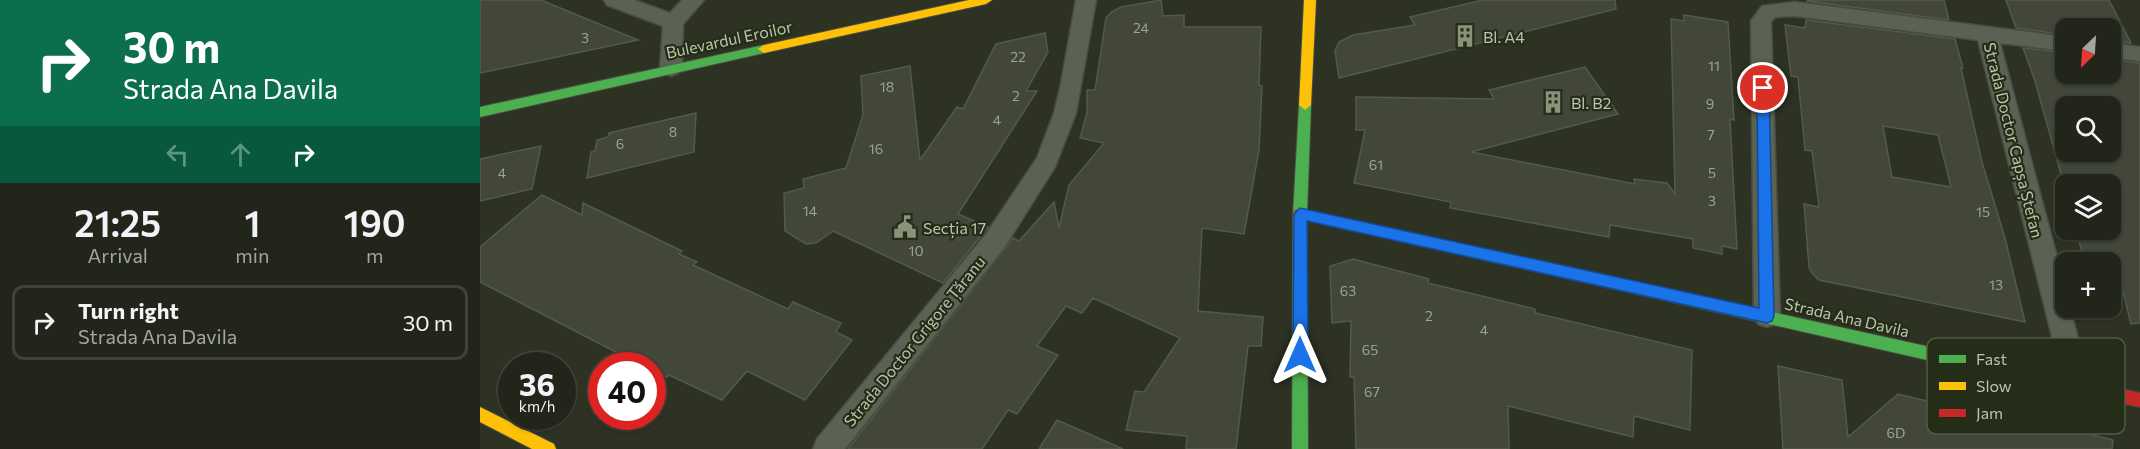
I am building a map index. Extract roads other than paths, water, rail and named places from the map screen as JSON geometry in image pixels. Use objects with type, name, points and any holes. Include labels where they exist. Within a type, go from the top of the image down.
[{"type":"street","points":[[614,0],[673,22]]},
{"type":"street","points":[[671,68],[673,22],[694,0]]},
{"type":"street","name":"Bulevardul Eroilor","points":[[480,112],[986,0]]},
{"type":"street","name":"Strada Doctor Grigore Țăranu","points":[[827,449],[995,241],[1047,161],[1065,113],[1086,0]]},
{"type":"street","points":[[1300,449],[1300,214],[1310,0]]},
{"type":"street","points":[[1767,316],[1761,21],[1769,11],[1795,9],[2055,42]]},
{"type":"street","name":"Strada Doctor Capșa Ștefan","points":[[1987,33],[2065,338]]},
{"type":"street","points":[[2121,51],[2140,54]]},
{"type":"street","name":"Strada Ana Davila","points":[[1300,214],[1927,352]]},
{"type":"street","name":"Strada Ana Davila","points":[[2125,396],[2140,400]]},
{"type":"street","points":[[480,414],[548,449]]},
{"type":"place","name":"Bl. A4","points":[[1465,36]]},
{"type":"place","name":"Bl. B2","points":[[1553,102]]},
{"type":"place","name":"Secția 17","points":[[905,227]]}]
